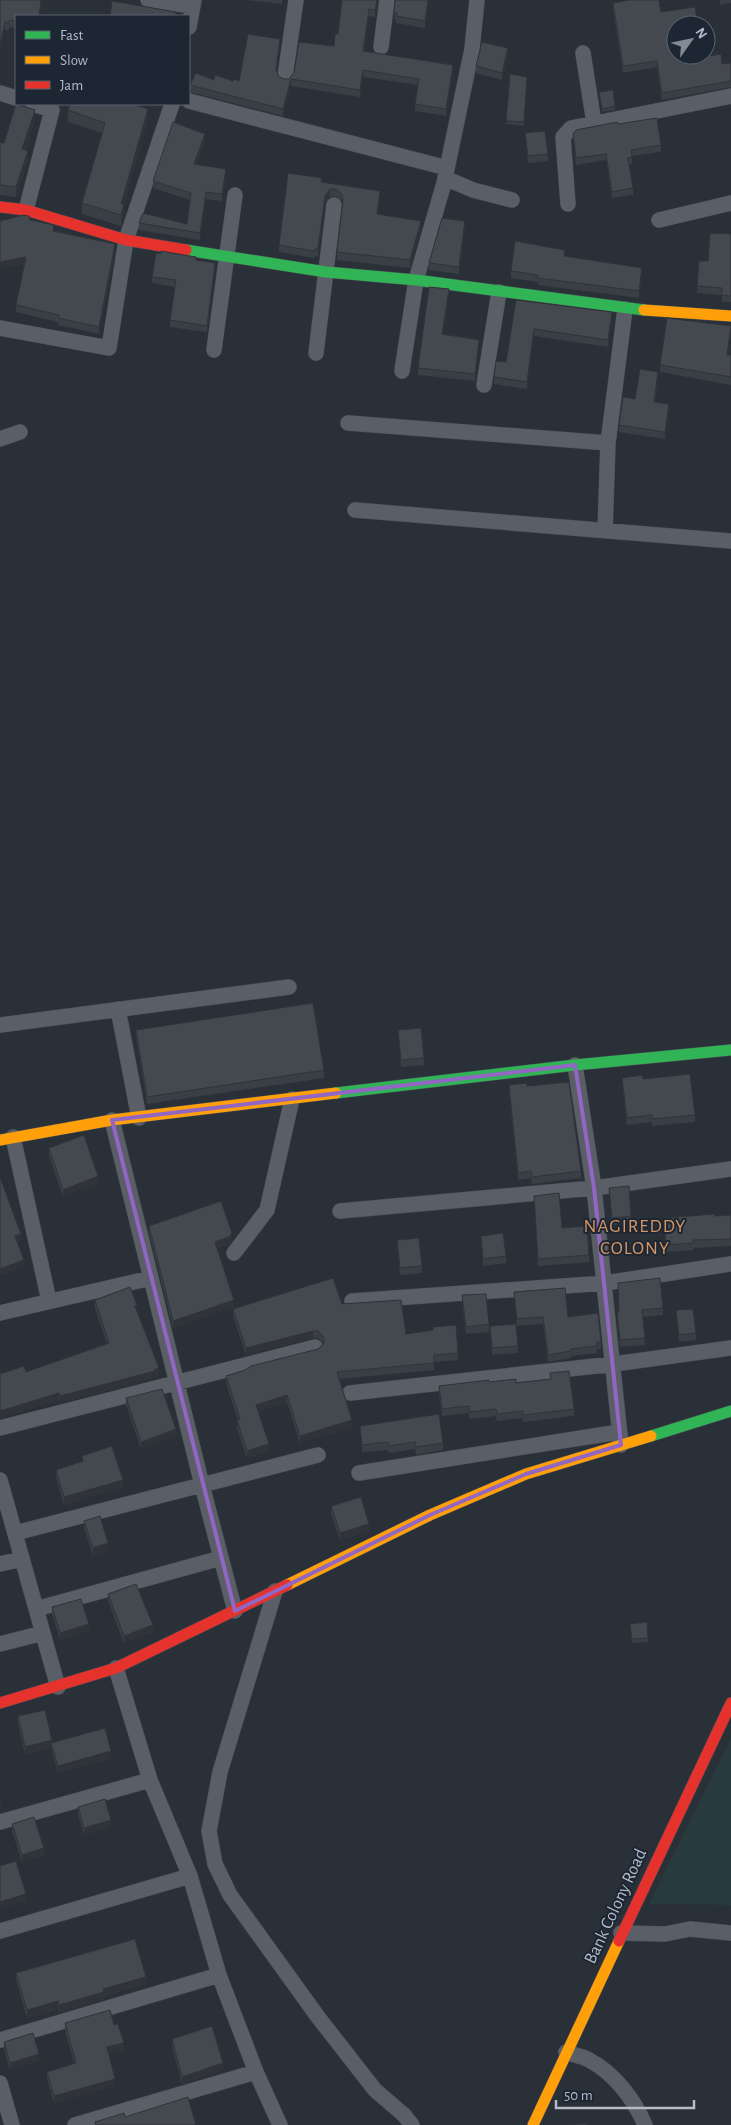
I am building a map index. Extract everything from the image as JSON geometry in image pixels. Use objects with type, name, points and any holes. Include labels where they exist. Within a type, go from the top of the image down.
[{"type":"street","points":[[148,0],[194,3],[190,22]]},
{"type":"street","points":[[285,76],[296,0]]},
{"type":"street","points":[[381,47],[387,0]]},
{"type":"street","points":[[402,371],[416,280],[446,173],[472,48],[477,0]]},
{"type":"street","points":[[583,53],[594,123]]},
{"type":"street","points":[[0,93],[15,98]]},
{"type":"street","points":[[568,204],[563,136],[570,128],[731,96]]},
{"type":"street","points":[[190,102],[446,173],[474,190],[512,200]]},
{"type":"street","points":[[26,210],[52,110],[36,105]]},
{"type":"street","points":[[0,328],[109,348],[126,240],[172,105]]},
{"type":"street","points":[[214,350],[235,195]]},
{"type":"street","points":[[659,220],[731,202]]},
{"type":"street","points":[[316,353],[334,205]]},
{"type":"street","points":[[3,210],[26,210],[126,240],[326,272],[416,280],[625,309],[731,316]]},
{"type":"street","points":[[484,384],[500,292]]},
{"type":"street","points":[[605,531],[608,443],[625,309]]},
{"type":"street","points":[[348,423],[608,443]]},
{"type":"street","points":[[0,439],[20,432]]},
{"type":"street","points":[[355,510],[731,540]]},
{"type":"street","points":[[0,1025],[289,987]]},
{"type":"street","points":[[118,1009],[139,1118]]},
{"type":"street","points":[[49,1302],[7,1138],[112,1120],[574,1065],[731,1050]]},
{"type":"street","points":[[574,1065],[594,1188],[614,1364],[620,1438]]},
{"type":"street","points":[[234,1252],[267,1210],[292,1099]]},
{"type":"street","points":[[112,1120],[202,1485],[235,1610]]},
{"type":"street","points":[[340,1210],[594,1188],[731,1169]]},
{"type":"street","points":[[352,1301],[605,1283],[731,1264]]},
{"type":"street","points":[[0,1313],[151,1278]]},
{"type":"street","points":[[0,1428],[315,1348]]},
{"type":"street","points":[[350,1393],[614,1364],[731,1348]]},
{"type":"street","points":[[359,1473],[620,1438],[731,1411]]},
{"type":"street","points":[[0,1703],[116,1668],[430,1515],[526,1474],[620,1438]]},
{"type":"street","points":[[15,1533],[318,1455]]},
{"type":"street","points":[[0,1480],[58,1687]]},
{"type":"street","points":[[36,1609],[221,1558]]},
{"type":"street","points":[[0,1564],[22,1559]]},
{"type":"street","points":[[275,1591],[220,1772],[209,1831],[215,1864],[230,1895],[318,2017],[375,2090],[404,2115],[412,2125]]},
{"type":"street","points":[[0,1644],[43,1633]]},
{"type":"street","points":[[116,1668],[150,1780],[190,1876],[219,1975],[256,2072],[280,2125]]},
{"type":"street","name":"Bank Colony Road","points":[[532,2125],[731,1703]]},
{"type":"street","points":[[0,1822],[150,1780]]},
{"type":"street","points":[[0,1931],[190,1876]]},
{"type":"street","points":[[621,1934],[665,1934],[690,1929],[731,1933]]},
{"type":"street","points":[[0,2040],[219,1975]]},
{"type":"street","points":[[566,2052],[588,2060],[612,2078],[628,2095],[645,2125]]},
{"type":"street","points":[[75,2125],[256,2072]]},
{"type":"street","points":[[0,2083],[12,2125]]},
{"type":"highlighted area","points":[[575,1065],[594,1188],[621,1445],[526,1474],[430,1515],[235,1611],[112,1120]]},
{"type":"green space","points":[[731,1738],[731,1905],[649,1904]]},
{"type":"building","points":[[0,0],[41,0],[39,15],[15,15],[15,21],[9,20],[9,23],[5,22],[0,46]]},
{"type":"building","points":[[342,0],[377,0],[375,10],[369,9],[363,51],[453,65],[446,109],[415,104],[419,79],[363,70],[360,90],[291,79],[283,109],[190,85],[196,73],[214,80],[215,75],[239,81],[248,34],[280,39],[276,69],[279,77],[289,79],[294,72],[299,42],[334,46],[335,34],[338,34]]},
{"type":"building","points":[[395,0],[428,0],[425,21],[396,16],[397,13],[394,12]]},
{"type":"building","points":[[629,0],[659,0],[661,12],[695,7],[696,15],[666,15],[666,65],[716,65],[716,55],[721,54],[722,64],[731,63],[731,81],[662,93],[657,61],[623,66],[613,3]]},
{"type":"building","points":[[112,1],[176,12],[176,15],[110,15]]},
{"type":"building","points":[[482,42],[508,48],[502,73],[476,66]]},
{"type":"building","points":[[510,74],[527,77],[524,122],[506,121]]},
{"type":"building","points":[[613,90],[615,106],[602,109],[599,92]]},
{"type":"building","points":[[16,105],[35,110],[22,149],[28,151],[16,187],[0,185],[0,142],[4,143]]},
{"type":"building","points":[[70,105],[138,105],[148,109],[121,204],[124,204],[121,215],[82,203],[105,123],[68,110]]},
{"type":"building","points":[[657,118],[661,145],[631,150],[632,157],[628,158],[633,188],[612,192],[606,154],[576,158],[573,134],[576,130],[617,122],[618,124]]},
{"type":"building","points":[[173,122],[205,134],[194,164],[226,169],[222,194],[206,192],[200,233],[139,223],[143,213],[187,224],[191,193],[153,181]]},
{"type":"building","points":[[545,131],[548,154],[528,156],[525,133]]},
{"type":"building","points":[[288,173],[322,178],[321,182],[380,191],[377,214],[421,221],[410,260],[337,252],[343,199],[342,194],[336,189],[330,189],[325,196],[318,249],[314,251],[279,245]]},
{"type":"building","points":[[24,215],[29,216],[30,220],[54,225],[53,231],[115,244],[99,327],[58,318],[59,315],[16,305],[26,257],[0,262],[0,221]]},
{"type":"building","points":[[442,218],[465,221],[459,267],[429,263]]},
{"type":"building","points":[[710,233],[731,234],[731,296],[722,295],[722,288],[697,286],[699,261],[708,261]]},
{"type":"building","points":[[515,241],[565,250],[564,256],[642,268],[639,291],[538,278],[538,275],[511,271]]},
{"type":"building","points":[[161,251],[196,257],[196,260],[215,263],[207,326],[170,320],[176,280],[152,277],[156,253],[161,254]]},
{"type":"building","points":[[429,287],[449,289],[442,334],[479,340],[475,374],[418,368]]},
{"type":"building","points":[[516,300],[612,312],[608,340],[534,329],[527,382],[494,377],[496,361],[506,362]]},
{"type":"building","points":[[667,318],[731,326],[727,355],[731,355],[731,377],[660,365]]},
{"type":"building","points":[[640,369],[658,372],[654,402],[669,404],[665,432],[619,425],[623,397],[635,399]]},
{"type":"building","points":[[313,1003],[324,1070],[147,1097],[136,1030]]},
{"type":"building","points":[[421,1028],[424,1058],[401,1060],[398,1030]]},
{"type":"building","points":[[690,1074],[695,1115],[652,1119],[652,1115],[627,1118],[622,1078],[642,1075],[643,1079]]},
{"type":"building","points":[[569,1082],[581,1171],[532,1177],[531,1171],[518,1173],[509,1085],[527,1083],[527,1086]]},
{"type":"building","points":[[84,1135],[98,1176],[63,1190],[49,1148]]},
{"type":"building","points":[[0,1177],[21,1234],[15,1236],[24,1260],[0,1269]]},
{"type":"building","points":[[629,1186],[631,1216],[612,1218],[609,1188]]},
{"type":"building","points":[[559,1193],[562,1228],[587,1226],[589,1255],[538,1259],[534,1196]]},
{"type":"building","points":[[221,1201],[232,1233],[229,1237],[215,1242],[234,1300],[173,1321],[149,1226]]},
{"type":"building","points":[[715,1214],[715,1216],[731,1215],[731,1239],[693,1240],[693,1243],[666,1245],[664,1218]]},
{"type":"building","points":[[503,1233],[506,1256],[483,1259],[481,1236]]},
{"type":"building","points":[[419,1238],[422,1266],[400,1268],[397,1240]]},
{"type":"building","points":[[333,1278],[342,1304],[401,1300],[406,1334],[433,1330],[433,1327],[456,1325],[458,1353],[434,1355],[434,1363],[337,1372],[352,1420],[300,1436],[287,1395],[256,1405],[269,1444],[247,1451],[237,1420],[240,1419],[226,1376],[251,1366],[318,1349],[324,1343],[324,1337],[318,1331],[313,1331],[246,1348],[233,1309]]},
{"type":"building","points":[[660,1278],[663,1308],[642,1310],[645,1338],[620,1340],[617,1311],[619,1311],[618,1283]]},
{"type":"building","points":[[130,1287],[137,1305],[135,1306],[159,1368],[155,1371],[60,1396],[59,1393],[0,1411],[0,1374],[24,1366],[26,1372],[109,1343],[95,1300]]},
{"type":"building","points":[[565,1288],[568,1317],[598,1313],[601,1342],[597,1342],[597,1346],[571,1349],[571,1351],[548,1355],[543,1317],[517,1319],[514,1292]]},
{"type":"building","points":[[486,1294],[489,1324],[466,1327],[462,1295]]},
{"type":"building","points":[[693,1309],[696,1333],[679,1335],[676,1310]]},
{"type":"building","points":[[516,1324],[518,1346],[492,1348],[490,1326]]},
{"type":"building","points":[[569,1371],[574,1409],[523,1415],[523,1411],[497,1414],[496,1409],[469,1412],[469,1406],[442,1409],[439,1386],[489,1380],[489,1382],[516,1379],[516,1383],[551,1379],[550,1373]]},
{"type":"building","points":[[162,1389],[176,1429],[141,1442],[126,1398]]},
{"type":"building","points":[[439,1414],[443,1443],[416,1447],[415,1442],[389,1446],[388,1442],[362,1445],[360,1426]]},
{"type":"building","points":[[112,1446],[123,1480],[64,1497],[56,1470],[83,1461],[82,1456]]},
{"type":"building","points":[[361,1497],[369,1524],[340,1533],[331,1506]]},
{"type":"building","points":[[100,1516],[108,1543],[93,1548],[84,1521]]},
{"type":"building","points":[[136,1584],[153,1625],[124,1636],[108,1594]]},
{"type":"building","points":[[81,1599],[89,1624],[60,1633],[52,1607]]},
{"type":"building","points":[[647,1622],[648,1638],[632,1639],[630,1624]]},
{"type":"building","points":[[45,1710],[52,1740],[25,1747],[18,1716]]},
{"type":"building","points":[[105,1728],[111,1751],[58,1766],[51,1743]]},
{"type":"building","points":[[105,1799],[111,1820],[84,1828],[78,1807]]},
{"type":"building","points":[[34,1817],[44,1848],[22,1855],[12,1824]]},
{"type":"building","points":[[16,1861],[26,1894],[0,1902],[0,1866]]},
{"type":"building","points":[[135,1939],[146,1977],[103,1989],[104,1992],[59,2005],[58,2001],[27,2010],[16,1973]]},
{"type":"building","points":[[110,2010],[114,2025],[118,2024],[124,2043],[107,2047],[115,2079],[54,2096],[47,2072],[76,2063],[65,2023]]},
{"type":"building","points":[[212,2026],[223,2063],[182,2077],[172,2039]]},
{"type":"building","points":[[33,2033],[39,2054],[10,2063],[4,2042]]},
{"type":"building","points":[[188,2097],[196,2125],[96,2125],[95,2122],[124,2113],[125,2117]]},
{"type":"building","points":[[587,2123],[587,2125],[569,2125]]},
{"type":"traffic: fast","points":[[186,250],[326,272],[416,280],[644,310]]},
{"type":"traffic: fast","points":[[336,1093],[575,1065],[731,1050]]},
{"type":"traffic: fast","points":[[651,1436],[731,1411]]},
{"type":"traffic: slow","points":[[644,310],[731,316]]},
{"type":"traffic: slow","points":[[0,1140],[112,1120],[336,1093]]},
{"type":"traffic: slow","points":[[287,1585],[430,1515],[526,1474],[651,1436]]},
{"type":"traffic: slow","points":[[533,2125],[619,1941]]},
{"type":"traffic: jam","points":[[0,207],[26,210],[126,240],[186,250]]},
{"type":"traffic: jam","points":[[0,1703],[116,1668],[287,1585]]},
{"type":"traffic: jam","points":[[619,1941],[731,1703]]},
{"type":"district","name":"NAGIREDDY COLONY","points":[[635,1236]]}]
